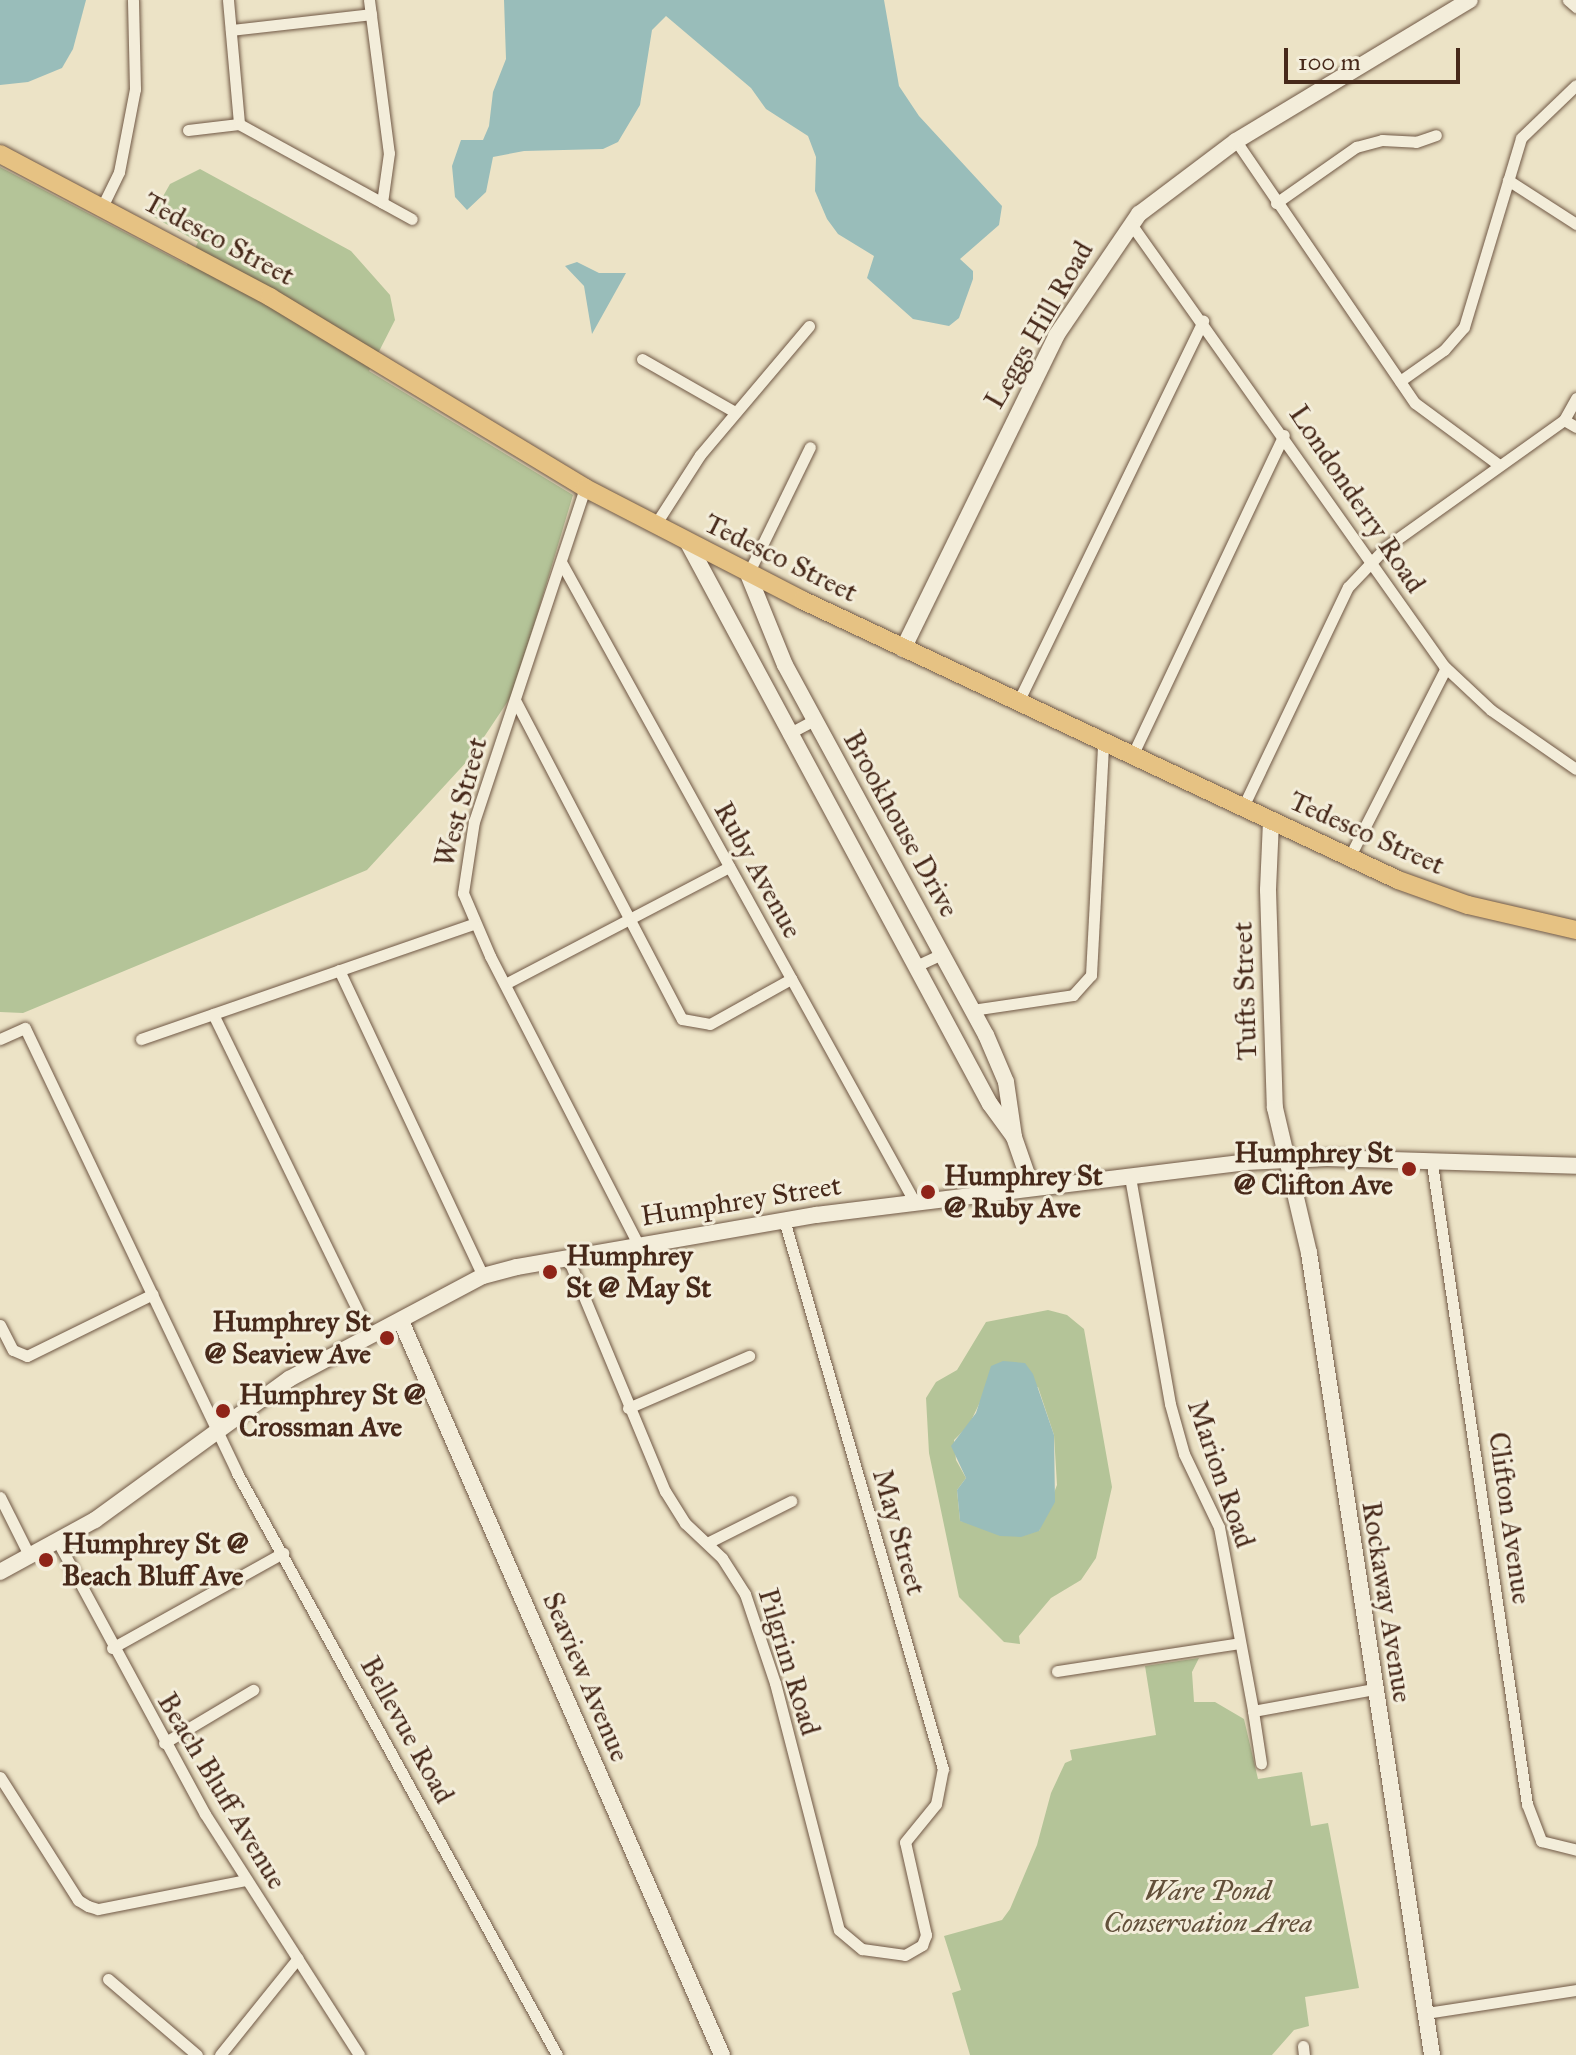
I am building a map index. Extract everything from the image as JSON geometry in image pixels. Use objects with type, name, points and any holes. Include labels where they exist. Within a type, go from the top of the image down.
[{"type":"main road","name":"Leggs Hill Road","points":[[903,649],[1056,336],[1131,224],[1166,189],[1236,141],[1470,0]]},
{"type":"main road","name":"Tedesco Street","points":[[0,154],[307,318],[585,488],[748,574],[1349,858],[1468,905],[1576,930]]},
{"type":"main road","name":"Brookhouse Drive","points":[[688,543],[788,734],[990,1104],[1014,1137]]},
{"type":"main road","name":"Brookhouse Drive","points":[[748,574],[814,720],[972,1010],[1006,1082],[1014,1137],[1031,1186]]},
{"type":"main road","name":"Tufts Street","points":[[1271,821],[1268,890],[1275,1108],[1289,1158]]},
{"type":"main road","name":"Humphrey Street","points":[[0,1572],[59,1544],[216,1428],[289,1379],[483,1276],[567,1256],[784,1220],[1031,1186],[1289,1158],[1576,1166]]},
{"type":"main road","name":"Rockaway Avenue","points":[[1289,1158],[1309,1253],[1432,2055]]},
{"type":"main road","name":"Seaview Avenue","points":[[401,1321],[722,2055]]},
{"type":"street","points":[[102,207],[119,172],[135,89],[133,0]]},
{"type":"street","points":[[228,0],[239,124]]},
{"type":"street","points":[[369,0],[389,153],[382,203]]},
{"type":"street","points":[[1568,0],[1576,7]]},
{"type":"street","points":[[231,30],[371,14]]},
{"type":"street","points":[[1400,381],[1444,350],[1464,327],[1508,180],[1527,128],[1576,85]]},
{"type":"street","points":[[188,130],[239,124],[412,219]]},
{"type":"street","points":[[1276,203],[1369,141],[1416,142],[1436,135]]},
{"type":"street","points":[[1236,141],[1276,203],[1424,412],[1480,446],[1499,465]]},
{"type":"street","points":[[1508,180],[1576,224]]},
{"type":"street","name":"Londonderry Road","points":[[1131,224],[1284,435],[1446,668],[1510,724],[1576,769]]},
{"type":"street","points":[[1018,702],[1203,321]]},
{"type":"street","points":[[655,525],[700,455],[809,326]]},
{"type":"street","points":[[642,359],[735,412]]},
{"type":"street","points":[[1242,809],[1338,604],[1370,561],[1564,420],[1576,398]]},
{"type":"street","points":[[1564,420],[1576,427]]},
{"type":"street","points":[[1132,756],[1284,435]]},
{"type":"street","points":[[748,574],[810,447]]},
{"type":"street","name":"West Street","points":[[585,488],[464,865],[463,893],[474,924],[638,1244]]},
{"type":"street","name":"Ruby Avenue","points":[[561,562],[914,1201]]},
{"type":"street","points":[[1349,858],[1446,668]]},
{"type":"street","points":[[515,700],[673,1004],[691,1024],[710,1024],[791,979]]},
{"type":"street","name":"Brookhouse Drive","points":[[788,734],[814,720]]},
{"type":"street","points":[[972,1010],[1073,995],[1091,975],[1103,744]]},
{"type":"street","points":[[505,984],[729,867]]},
{"type":"street","points":[[141,1039],[474,924]]},
{"type":"street","name":"Brookhouse Drive","points":[[916,966],[942,954]]},
{"type":"street","points":[[339,970],[483,1276]]},
{"type":"street","points":[[213,1014],[370,1336]]},
{"type":"street","name":"Bellevue Road","points":[[0,1039],[25,1028],[216,1428],[557,2055]]},
{"type":"street","name":"Clifton Avenue","points":[[1432,1164],[1527,1804],[1541,1841],[1576,1850]]},
{"type":"street","name":"Marion Road","points":[[1130,1177],[1170,1404],[1184,1454],[1219,1527],[1261,1763]]},
{"type":"street","name":"May Street","points":[[784,1220],[943,1769],[936,1804],[905,1848]]},
{"type":"street","name":"Pilgrim Road","points":[[567,1256],[628,1408],[676,1511],[709,1542],[745,1594],[775,1683],[834,1915],[839,1930],[862,1949],[890,1956],[922,1945],[926,1935],[905,1848]]},
{"type":"street","points":[[0,1325],[13,1350],[27,1356],[153,1294]]},
{"type":"street","points":[[628,1408],[749,1356]]},
{"type":"street","points":[[0,1497],[30,1557]]},
{"type":"street","points":[[709,1542],[791,1501]]},
{"type":"street","name":"Beach Bluff Avenue","points":[[59,1544],[164,1743],[246,1880],[359,2055]]},
{"type":"street","points":[[112,1648],[283,1553]]},
{"type":"street","points":[[1057,1671],[1239,1643]]},
{"type":"street","points":[[1253,1711],[1374,1689]]},
{"type":"street","points":[[164,1743],[253,1690]]},
{"type":"street","points":[[0,1777],[78,1900],[88,1906],[98,1909],[246,1880]]},
{"type":"street","points":[[220,2055],[298,1958]]},
{"type":"street","points":[[108,1979],[197,2055]]},
{"type":"street","points":[[1426,2013],[1576,1990]]},
{"type":"green space","points":[[0,167],[187,265],[198,242],[152,216],[170,184],[200,169],[351,251],[390,295],[395,320],[369,371],[573,495],[514,692],[470,758],[367,870],[23,1013],[0,1012]]},
{"type":"green space","points":[[1048,1310],[1067,1315],[1084,1329],[1112,1487],[1096,1558],[1081,1580],[1051,1598],[1019,1636],[1020,1644],[1004,1642],[959,1597],[929,1453],[926,1398],[936,1382],[957,1370],[986,1322]],"holes":[[[1038,1387],[1054,1435],[1057,1485],[1039,1531],[960,1521],[957,1490],[966,1478],[956,1460],[954,1440],[969,1425],[981,1400]]]},
{"type":"green space","name":"Ware Pond Conservation Area","points":[[1199,1658],[1192,1672],[1194,1702],[1215,1702],[1244,1719],[1258,1779],[1302,1772],[1311,1826],[1328,1823],[1359,1988],[1305,1997],[1309,2026],[1294,2030],[1272,2055],[970,2055],[952,1993],[961,1990],[944,1936],[1002,1920],[1010,1909],[1037,1845],[1051,1793],[1065,1763],[1072,1760],[1070,1750],[1156,1735],[1145,1666]]},
{"type":"water","points":[[0,0],[86,0],[73,49],[62,68],[28,82],[0,85]]},
{"type":"water","points":[[504,0],[884,0],[899,86],[919,116],[1002,206],[999,225],[960,259],[973,271],[973,279],[959,318],[949,326],[913,319],[867,278],[874,256],[838,234],[827,219],[815,191],[816,157],[808,136],[766,109],[751,88],[666,16],[652,30],[640,105],[618,142],[603,149],[524,151],[493,157],[486,192],[467,210],[455,197],[452,166],[461,140],[483,140],[489,126],[493,92],[506,59]]},
{"type":"water","points":[[577,262],[599,273],[626,273],[592,334],[584,286],[565,266]]},
{"type":"water","points":[[1003,1361],[1025,1363],[1033,1374],[1054,1435],[1055,1502],[1039,1531],[1021,1537],[1000,1536],[960,1521],[957,1490],[966,1478],[951,1446],[976,1413],[991,1366]]},
{"type":"place","name":"Humphrey St @ Clifton Ave","points":[[1409,1169]]},
{"type":"place","name":"Humphrey St @ Ruby Ave","points":[[928,1192]]},
{"type":"place","name":"Humphrey St @ May St","points":[[550,1272]]},
{"type":"place","name":"Humphrey St @ Seaview Ave","points":[[387,1338]]},
{"type":"place","name":"Humphrey St @ Crossman Ave","points":[[223,1411]]},
{"type":"place","name":"Humphrey St @ Beach Bluff Ave","points":[[46,1560]]}]
